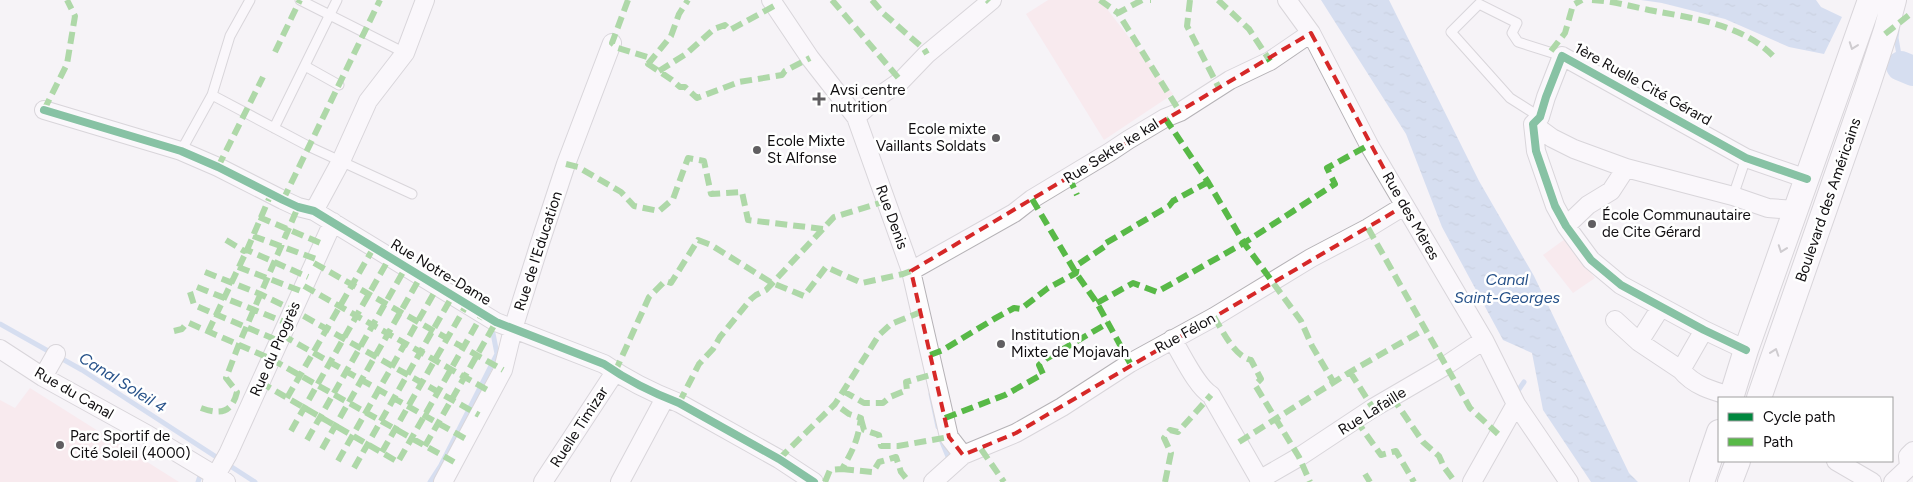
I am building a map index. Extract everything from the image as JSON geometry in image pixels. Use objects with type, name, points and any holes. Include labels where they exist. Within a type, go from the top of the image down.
[{"type":"main road","name":"Boulevard des Américains","points":[[1731,397],[1870,0]]},
{"type":"main road","name":"Boulevard des Américains","points":[[1760,397],[1867,88],[1894,0]]},
{"type":"main road","points":[[1702,482],[1718,435]]},
{"type":"main road","points":[[1730,482],[1738,462]]},
{"type":"street","points":[[314,211],[368,101],[404,53],[425,0]]},
{"type":"street","name":"Rue Denis","points":[[770,0],[810,58],[856,117],[911,271],[949,437],[963,455]]},
{"type":"street","points":[[856,117],[878,97],[901,81],[927,54],[992,0]]},
{"type":"street","name":"Rue des Mères","points":[[1287,0],[1310,33],[1369,145],[1484,340],[1516,404],[1569,482]]},
{"type":"street","name":"Rue Sekte ke kal","points":[[911,271],[1014,213],[1032,199],[1165,118],[1180,112],[1230,80],[1270,61],[1310,33]]},
{"type":"street","name":"Rue de l'Education","points":[[443,482],[503,370],[513,329],[538,246],[566,164],[612,43]]},
{"type":"street","name":"1ère Ruelle Cité Gérard","points":[[1746,350],[1704,330],[1621,284],[1591,260],[1566,226],[1555,206],[1536,151],[1537,120],[1562,56],[1746,158],[1807,179]]},
{"type":"street","name":"Rue Notre-Dame","points":[[44,110],[181,151],[218,167],[298,207],[314,211],[496,322],[604,364],[615,372],[665,398],[679,403],[779,459],[814,482]]},
{"type":"street","points":[[1537,120],[1552,138],[1574,149],[1626,168],[1733,196],[1768,208],[1796,210]]},
{"type":"street","points":[[1566,226],[1577,213],[1611,192],[1626,168]]},
{"type":"street","name":"Rue Félon","points":[[933,482],[963,455],[1016,433],[1172,339],[1214,317],[1311,258],[1368,228],[1404,206]]},
{"type":"street","name":"Rue du Progrès","points":[[218,480],[333,222]]},
{"type":"street","points":[[1639,342],[1661,307]]},
{"type":"street","points":[[1615,320],[1639,342],[1681,370],[1686,377],[1705,388],[1731,397]]},
{"type":"street","points":[[1681,370],[1704,330]]},
{"type":"street","points":[[1172,339],[1197,379],[1211,395],[1260,481]]},
{"type":"street","name":"Rue Lafaille","points":[[1260,481],[1373,408],[1445,366],[1484,340]]},
{"type":"street","name":"Rue du Canal","points":[[0,349],[42,377],[148,434],[218,480]]},
{"type":"street","points":[[42,377],[56,354]]},
{"type":"street","name":"Ruelle Timizar","points":[[543,482],[615,372]]},
{"type":"street","points":[[620,482],[665,398]]},
{"type":"street","points":[[1472,482],[1516,404]]},
{"type":"street","points":[[1893,482],[1909,467],[1908,456],[1913,451]]},
{"type":"street","points":[[1838,462],[1872,482]]},
{"type":"lane","points":[[181,151],[212,94],[230,36],[250,0]]},
{"type":"lane","points":[[300,0],[404,53]]},
{"type":"lane","points":[[274,128],[330,16],[336,0]]},
{"type":"lane","points":[[1537,120],[1510,98],[1451,32],[1479,4],[1517,24],[1512,33],[1518,42],[1562,56]]},
{"type":"lane","points":[[305,66],[339,85]]},
{"type":"lane","points":[[212,94],[274,128],[412,194]]},
{"type":"lane","points":[[1733,196],[1746,158]]},
{"type":"highlighted area","points":[[1311,33],[1404,206],[1016,433],[963,455],[949,437],[911,271]]},
{"type":"shaded area","points":[[1048,0],[1100,0],[1173,94],[1104,140],[1026,14]]},
{"type":"shaded area","points":[[1565,239],[1595,278],[1573,293],[1543,255]]},
{"type":"shaded area","name":"Parc Sportif de Cité Soleil (4000)","points":[[30,388],[179,482],[0,482],[0,400],[15,408]]},
{"type":"water","name":"Canal Saint-Georges","points":[[1321,0],[1389,0],[1479,181],[1534,276],[1629,473],[1638,482],[1591,482],[1543,410],[1532,353],[1503,340],[1442,227],[1406,134]]},
{"type":"water","points":[[1641,0],[1816,0],[1821,7],[1842,17],[1824,54],[1789,47],[1725,19],[1662,3]]},
{"type":"waterway","points":[[1897,30],[1896,38],[1901,66]]},
{"type":"waterway","points":[[1901,66],[1913,71]]},
{"type":"waterway","points":[[430,482],[441,465],[497,354],[491,323]]},
{"type":"waterway","name":"Canal Soleil 4","points":[[0,324],[82,370],[255,482]]},
{"type":"waterway","points":[[1515,395],[1524,382]]},
{"type":"waterway","points":[[931,394],[938,427]]},
{"type":"waterway","points":[[942,442],[949,459]]},
{"type":"waterway","points":[[198,482],[200,476]]},
{"type":"marked path","points":[[44,110],[67,64],[75,16],[67,0]]},
{"type":"marked path","points":[[275,52],[300,0]]},
{"type":"marked path","points":[[283,200],[380,0]]},
{"type":"marked path","points":[[628,0],[612,43],[618,48],[647,57],[648,64],[680,87],[685,87],[697,98],[739,82],[782,75],[785,71],[810,58]]},
{"type":"marked path","points":[[648,64],[671,36],[679,14],[688,0]]},
{"type":"marked path","points":[[832,0],[901,81]]},
{"type":"marked path","points":[[872,0],[883,13],[924,49],[927,54]]},
{"type":"marked path","points":[[1100,0],[1118,13]]},
{"type":"marked path","points":[[1142,0],[1118,13],[1180,112]]},
{"type":"marked path","points":[[1190,0],[1187,26],[1219,88]]},
{"type":"marked path","points":[[1218,0],[1249,29],[1270,61]]},
{"type":"marked path","points":[[1551,51],[1565,33],[1573,5],[1582,0]]},
{"type":"marked path","points":[[1592,0],[1607,1],[1716,24],[1747,37],[1774,57]]},
{"type":"marked path","points":[[659,71],[686,54],[714,29],[725,25],[730,30],[774,6]]},
{"type":"marked path","points":[[1885,34],[1913,12]]},
{"type":"marked path","points":[[218,167],[263,77]]},
{"type":"marked path","points":[[1165,118],[1208,182],[1244,243],[1301,321],[1312,346],[1334,383]]},
{"type":"marked path","points":[[1097,303],[1133,283],[1157,292],[1244,243],[1335,184],[1327,168],[1369,145]]},
{"type":"marked path","points":[[566,164],[578,167],[621,192],[634,206],[659,211],[673,199],[688,158],[704,161],[711,194],[742,192],[748,220],[823,229]]},
{"type":"marked path","points":[[1069,177],[1077,195]]},
{"type":"marked path","points":[[930,355],[943,350],[1014,308],[1021,309],[1048,288],[1076,273],[1077,265],[1107,245],[1106,243],[1169,206],[1173,201],[1208,182]]},
{"type":"marked path","points":[[208,332],[271,194]]},
{"type":"marked path","points":[[1032,199],[1076,273],[1097,303],[1130,363]]},
{"type":"marked path","points":[[679,403],[699,364],[713,349],[720,337],[751,299],[766,290],[834,217],[886,201]]},
{"type":"marked path","points":[[201,408],[219,412],[228,408],[235,399],[237,392],[226,378],[298,207]]},
{"type":"marked path","points":[[259,217],[323,244]]},
{"type":"marked path","points":[[1368,228],[1470,408],[1498,434]]},
{"type":"marked path","points":[[253,236],[316,259]]},
{"type":"marked path","points":[[226,240],[244,251],[247,250],[308,277]]},
{"type":"marked path","points":[[615,372],[649,297],[665,281],[671,283],[698,240],[711,245],[772,283],[804,296],[826,267],[862,283],[911,271]]},
{"type":"marked path","points":[[287,398],[374,247]]},
{"type":"marked path","points":[[291,431],[390,257]]},
{"type":"marked path","points":[[314,263],[503,370]]},
{"type":"marked path","points":[[238,267],[301,291]]},
{"type":"marked path","points":[[307,440],[406,267]]},
{"type":"marked path","points":[[205,272],[260,294],[293,310],[479,415]]},
{"type":"marked path","points":[[322,449],[421,276]]},
{"type":"marked path","points":[[304,286],[491,392]]},
{"type":"marked path","points":[[338,461],[438,286]]},
{"type":"marked path","points":[[197,287],[287,323]]},
{"type":"marked path","points":[[190,292],[194,305],[279,341]]},
{"type":"marked path","points":[[354,468],[453,295]]},
{"type":"marked path","points":[[382,452],[467,304]]},
{"type":"marked path","points":[[779,459],[835,404],[879,335],[891,324],[921,312]]},
{"type":"marked path","points":[[260,382],[398,462],[483,313]]},
{"type":"marked path","points":[[1214,317],[1225,336],[1239,354],[1251,360],[1261,379],[1255,385],[1299,457],[1310,482]]},
{"type":"marked path","points":[[425,446],[496,322]]},
{"type":"marked path","points":[[174,331],[182,329],[189,323],[271,359],[454,462]]},
{"type":"marked path","points":[[945,418],[1005,395],[1043,374],[1039,365],[1046,359],[1108,323]]},
{"type":"marked path","points":[[1239,442],[1350,372],[1425,329]]},
{"type":"marked path","points":[[282,335],[466,439]]},
{"type":"marked path","points":[[1350,372],[1373,408]]},
{"type":"marked path","points":[[843,391],[864,403],[883,403],[890,397],[907,390],[906,382],[934,374]]},
{"type":"marked path","points":[[1165,482],[1171,453],[1164,438],[1170,430],[1178,432],[1211,395]]},
{"type":"marked path","points":[[1392,397],[1423,442],[1439,456],[1444,467],[1455,482]]},
{"type":"marked path","points":[[825,482],[830,470],[842,469],[857,439],[860,426],[861,418],[849,414],[835,404]]},
{"type":"marked path","points":[[861,419],[864,430],[879,435],[881,446],[898,446],[949,437]]},
{"type":"marked path","points":[[1356,420],[1381,455],[1396,451],[1414,482]]},
{"type":"marked path","points":[[981,449],[1004,482]]},
{"type":"marked path","points":[[842,469],[873,472],[879,462],[896,457],[901,472],[909,482]]},
{"type":"marked path","points":[[1365,474],[1370,482]]},
{"type":"cycle path","points":[[1746,350],[1704,330],[1621,285],[1591,260],[1566,226],[1555,206],[1536,151],[1533,124],[1540,117],[1562,56],[1746,158],[1807,179]]},
{"type":"cycle path","points":[[44,110],[181,151],[218,167],[298,207],[314,211],[496,322],[604,364],[631,381],[679,403],[779,459],[814,482]]},
{"type":"place","name":"Avsi centre nutrition","points":[[819,99]]},
{"type":"place","name":"Ecole mixte Vaillants Soldats","points":[[996,138]]},
{"type":"place","name":"Ecole Mixte St Alfonse","points":[[757,150]]},
{"type":"place","name":"École Communautaire de Cite Gérard","points":[[1592,224]]},
{"type":"place","name":"Institution Mixte de Mojavah","points":[[1001,344]]},
{"type":"place","name":"Parc Sportif de Cité Soleil (4000)","points":[[60,445]]}]
